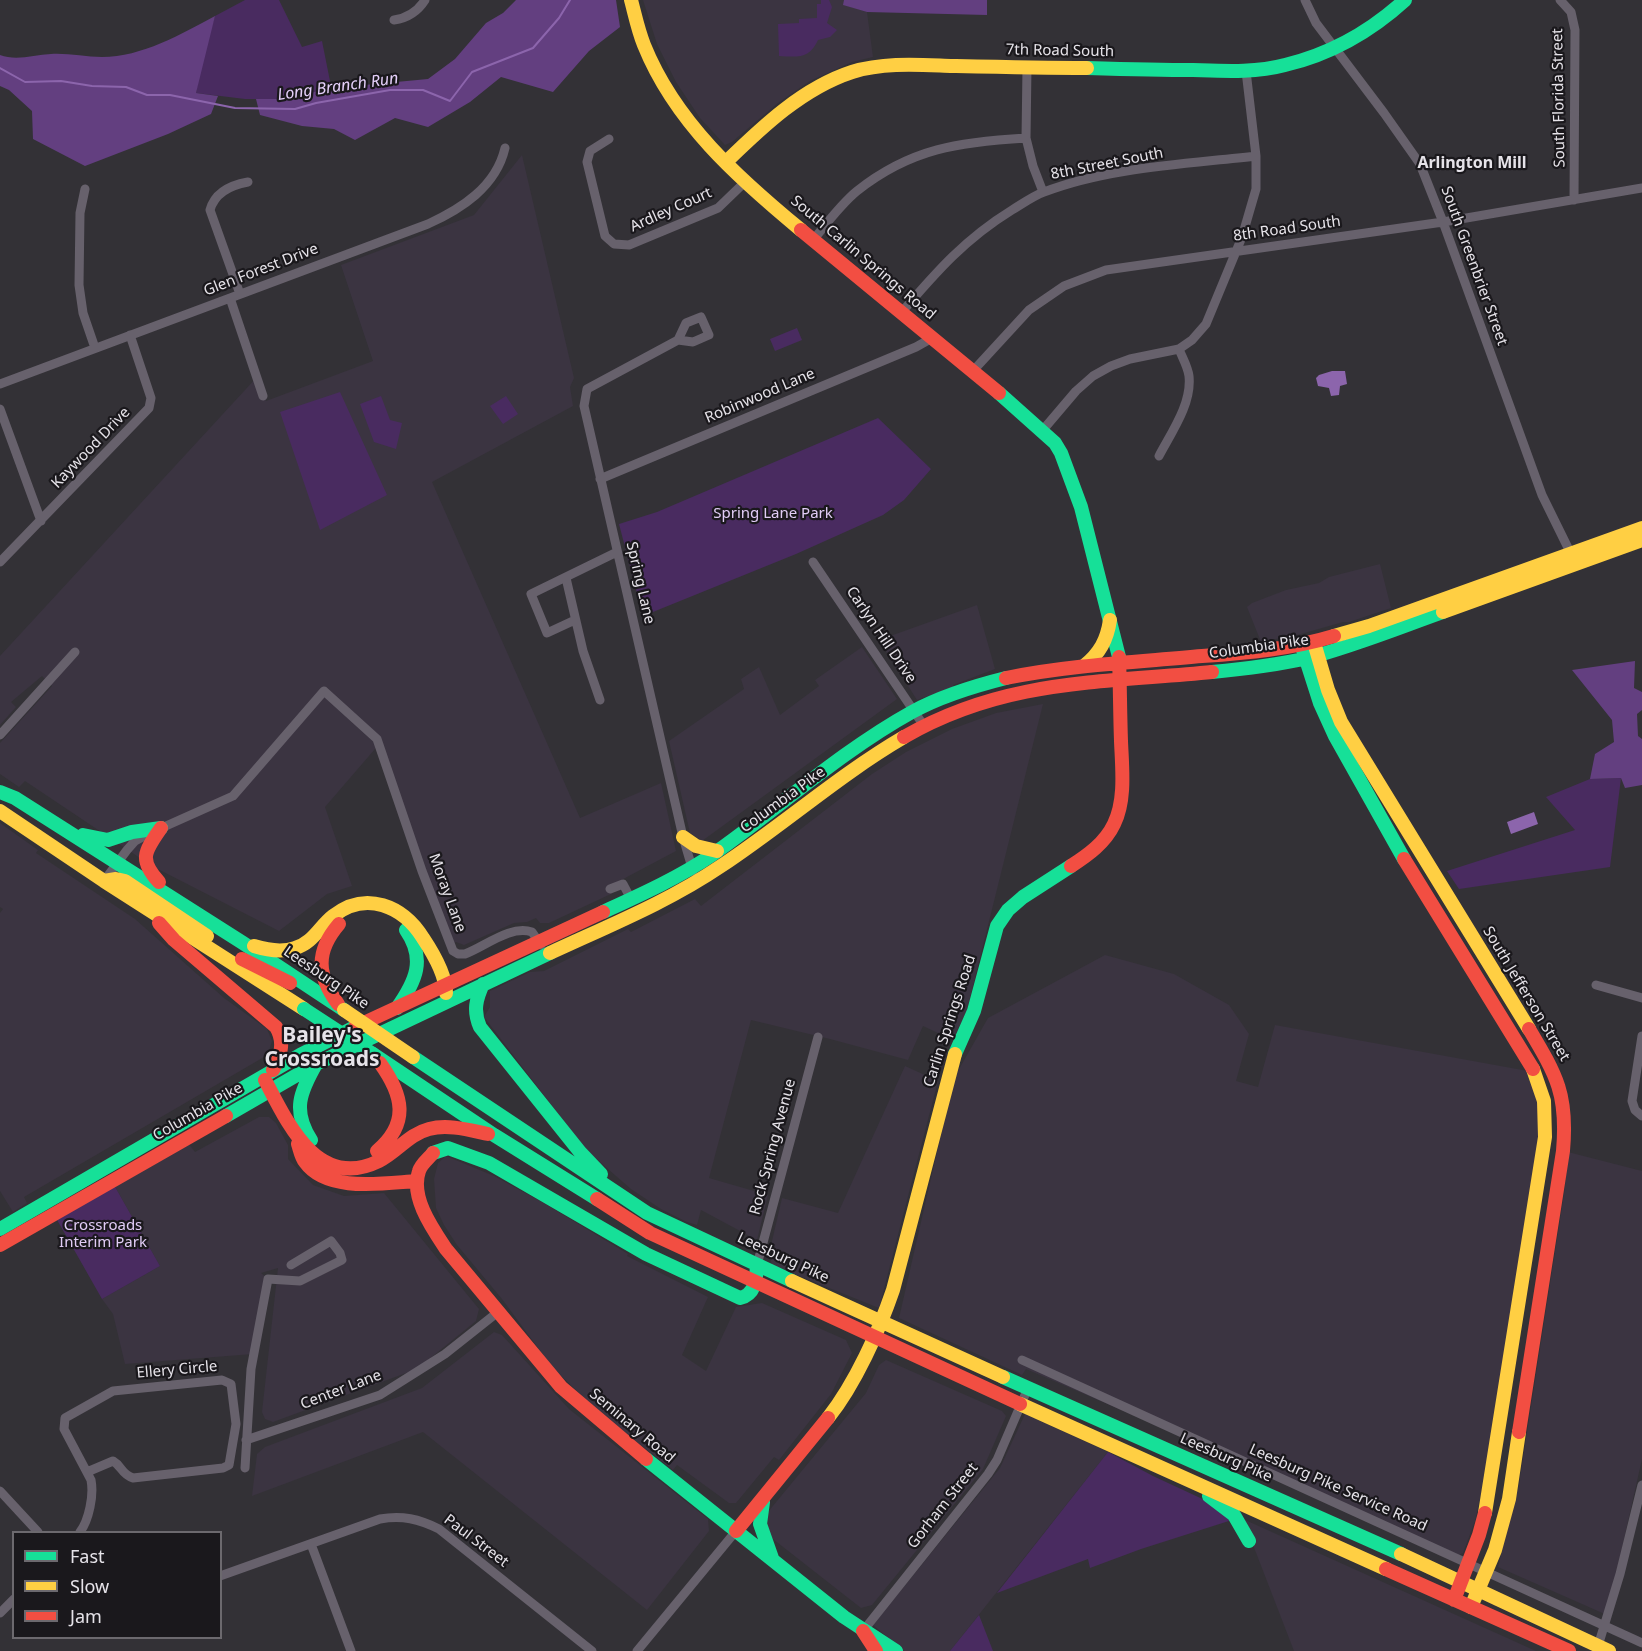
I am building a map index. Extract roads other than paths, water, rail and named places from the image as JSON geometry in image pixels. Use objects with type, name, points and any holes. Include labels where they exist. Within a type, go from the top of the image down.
[{"type":"main road","name":"South Carlin Springs Road","points":[[631,0],[633,15],[660,80],[693,128],[746,181],[1055,443],[1074,484],[1086,529]]},
{"type":"main road","name":"7th Road South","points":[[726,162],[802,97],[825,83],[855,72],[899,65],[1246,71],[1275,68],[1309,60],[1335,48],[1365,32],[1405,0]]},
{"type":"main road","name":"Columbia Pike","points":[[1574,558],[1642,528]]},
{"type":"main road","name":"Carlin Springs Road","points":[[736,1532],[841,1401],[882,1322],[894,1290],[907,1231],[952,1060],[974,1011],[997,926],[1002,916],[1014,904],[1093,850],[1101,843],[1114,824],[1121,799],[1120,663],[1086,529]]},
{"type":"main road","name":"Columbia Pike","points":[[0,1245],[316,1064],[699,881],[875,755],[924,726],[966,707],[1014,693],[1058,685],[1229,670],[1310,650],[1379,623],[1574,558],[1642,540]]},
{"type":"main road","points":[[1084,666],[1096,657],[1104,646],[1110,620]]},
{"type":"main road","name":"Columbia Pike","points":[[0,1229],[324,1042],[691,869],[858,745],[914,711],[956,693],[1036,671],[1252,652],[1310,650]]},
{"type":"main road","points":[[1310,650],[1317,696],[1331,729],[1420,887],[1532,1067],[1542,1087],[1546,1104],[1545,1137],[1494,1475],[1485,1517],[1454,1600]]},
{"type":"main road","name":"South Jefferson Street","points":[[1310,650],[1347,732],[1548,1060],[1560,1084],[1564,1101],[1566,1114],[1563,1151],[1516,1457],[1502,1528],[1471,1607]]},
{"type":"main road","name":"Leesburg Pike","points":[[0,792],[15,798],[328,997],[413,1057],[647,1213],[882,1322],[1461,1581],[1603,1648]]},
{"type":"main road","points":[[0,810],[104,881],[304,1009],[494,1135],[650,1233],[1020,1404],[1569,1651]]},
{"type":"main road","points":[[69,832],[108,840],[132,832],[161,828]]},
{"type":"main road","points":[[161,828],[146,850],[145,865],[149,873],[178,901]]},
{"type":"main road","points":[[683,837],[701,848],[717,850]]},
{"type":"main road","points":[[104,881],[116,879],[125,881],[240,958],[271,975],[328,997]]},
{"type":"main road","points":[[243,943],[274,951],[290,950],[309,941],[331,917],[344,909],[364,903],[380,904],[398,910],[414,923],[420,932],[446,985],[446,994],[442,1003]]},
{"type":"main road","points":[[148,909],[174,940],[276,1028],[281,1036],[282,1046],[280,1055],[268,1073],[270,1089],[302,1145],[315,1157],[337,1167],[348,1168],[381,1160],[412,1136],[427,1130],[449,1128],[494,1135]]},
{"type":"main road","points":[[328,997],[320,963],[322,946],[333,930],[348,918],[365,913],[377,913],[387,916],[402,926],[415,943],[418,956],[415,978],[396,1008]]},
{"type":"main road","points":[[483,984],[475,1008],[476,1019],[480,1027],[580,1152],[599,1173],[647,1213]]},
{"type":"main road","points":[[316,1064],[301,1095],[299,1116],[301,1124],[312,1141],[327,1153],[344,1158],[360,1157],[369,1155],[386,1144],[396,1129],[401,1112],[398,1091],[390,1075],[372,1054]]},
{"type":"main road","points":[[296,1135],[302,1160],[316,1173],[327,1179],[347,1183],[417,1181],[419,1170],[434,1152],[443,1148],[463,1152],[525,1182],[646,1254],[705,1283],[743,1298],[750,1293],[755,1283],[757,1265]]},
{"type":"main road","name":"Seminary Road","points":[[423,1206],[426,1162]]},
{"type":"main road","name":"Seminary Road","points":[[417,1181],[417,1195],[431,1226],[446,1249],[561,1388],[736,1532],[863,1631],[881,1639],[896,1651]]},
{"type":"main road","points":[[1182,1477],[1234,1515],[1249,1540]]},
{"type":"main road","points":[[764,1497],[759,1516],[760,1528],[772,1560]]},
{"type":"main road","name":"Seminary Road","points":[[863,1631],[876,1651]]},
{"type":"street","points":[[394,20],[409,16],[425,0]]},
{"type":"street","name":"South Greenbrier Street","points":[[1305,0],[1316,22],[1420,164],[1542,495],[1574,558]]},
{"type":"street","name":"South Florida Street","points":[[1560,0],[1571,12],[1575,30],[1574,201]]},
{"type":"street","points":[[1027,67],[1026,138],[1032,166],[1042,192]]},
{"type":"street","points":[[1042,431],[1076,391],[1102,371],[1130,359],[1179,349],[1192,340],[1206,324],[1236,250],[1256,189],[1256,156],[1246,71]]},
{"type":"street","points":[[814,239],[856,192],[898,164],[936,149],[979,141],[1026,138]]},
{"type":"street","name":"Ardley Court","points":[[609,139],[590,151],[587,162],[605,236],[614,244],[629,245],[718,208],[746,181]]},
{"type":"street","name":"Glen Forest Drive","points":[[0,384],[417,228],[453,212],[470,201],[497,170],[505,148]]},
{"type":"street","name":"8th Street South","points":[[901,313],[958,249],[986,226],[1042,192],[1123,173],[1256,156]]},
{"type":"street","points":[[240,294],[210,210],[216,197],[220,194],[229,188],[248,182]]},
{"type":"street","name":"8th Road South","points":[[972,372],[1029,310],[1064,286],[1106,270],[1443,222],[1642,188]]},
{"type":"street","points":[[85,189],[80,213],[79,285],[83,313],[96,348]]},
{"type":"street","points":[[230,298],[263,396]]},
{"type":"street","name":"Kaywood Drive","points":[[0,562],[154,404],[130,335]]},
{"type":"street","name":"Robinwood Lane","points":[[600,480],[916,347],[932,338]]},
{"type":"street","name":"Spring Lane","points":[[678,340],[587,389],[584,406],[683,837],[691,869],[699,881]]},
{"type":"street","points":[[1159,456],[1187,395],[1189,375],[1179,349]]},
{"type":"street","points":[[0,409],[41,521]]},
{"type":"street","points":[[575,620],[547,633],[531,594],[617,552]]},
{"type":"street","name":"Carlyn Hill Drive","points":[[813,562],[924,726]]},
{"type":"street","points":[[566,578],[590,675],[600,700]]},
{"type":"street","points":[[0,735],[75,652]]},
{"type":"street","name":"Moray Lane","points":[[161,828],[233,796],[324,690],[377,739],[422,871],[453,951],[465,954],[519,931],[531,932],[540,942]]},
{"type":"street","points":[[104,881],[135,841],[161,828]]},
{"type":"street","points":[[610,889],[623,884],[631,899]]},
{"type":"street","points":[[540,942],[546,955]]},
{"type":"street","points":[[1596,985],[1642,998]]},
{"type":"street","points":[[1638,1113],[1632,1101],[1642,1036]]},
{"type":"street","name":"Rock Spring Avenue","points":[[757,1265],[818,1037]]},
{"type":"street","points":[[245,1468],[251,1369],[267,1279],[300,1281],[342,1260],[331,1241],[291,1265]]},
{"type":"street","name":"Center Lane","points":[[246,1440],[380,1395],[445,1354],[498,1312]]},
{"type":"street","name":"Leesburg Pike Service Road","points":[[1022,1360],[1642,1643]]},
{"type":"street","name":"Ellery Circle","points":[[81,1531],[88,1510],[92,1486],[64,1429],[65,1418],[113,1391],[222,1380],[231,1384],[236,1424],[229,1465],[223,1468],[133,1478],[125,1475],[113,1461],[87,1472]]},
{"type":"street","name":"Gorham Street","points":[[863,1631],[988,1474],[997,1460],[1028,1388]]},
{"type":"street","points":[[1603,1648],[1605,1626],[1642,1485]]},
{"type":"street","points":[[0,1491],[36,1531]]},
{"type":"street","name":"Paul Street","points":[[222,1575],[380,1519],[403,1517],[426,1522],[439,1529],[592,1651]]},
{"type":"street","points":[[637,1651],[736,1532]]},
{"type":"street","points":[[311,1544],[351,1651]]},
{"type":"street","points":[[0,1613],[12,1601]]},
{"type":"waterway","name":"Long Branch Run","points":[[0,68],[25,82],[61,81],[92,86],[126,87],[147,95],[170,95],[235,108],[295,109],[390,90],[423,90],[450,101],[472,72],[533,48],[559,18],[570,0]]},
{"type":"district","name":"Arlington Mill","points":[[1472,163]]},
{"type":"district","name":"Bailey's Crossroads","points":[[322,1048]]},
{"type":"park label","name":"Spring Lane Park","points":[[773,514]]},
{"type":"park label","name":"Crossroads Interim Park","points":[[103,1234]]}]
